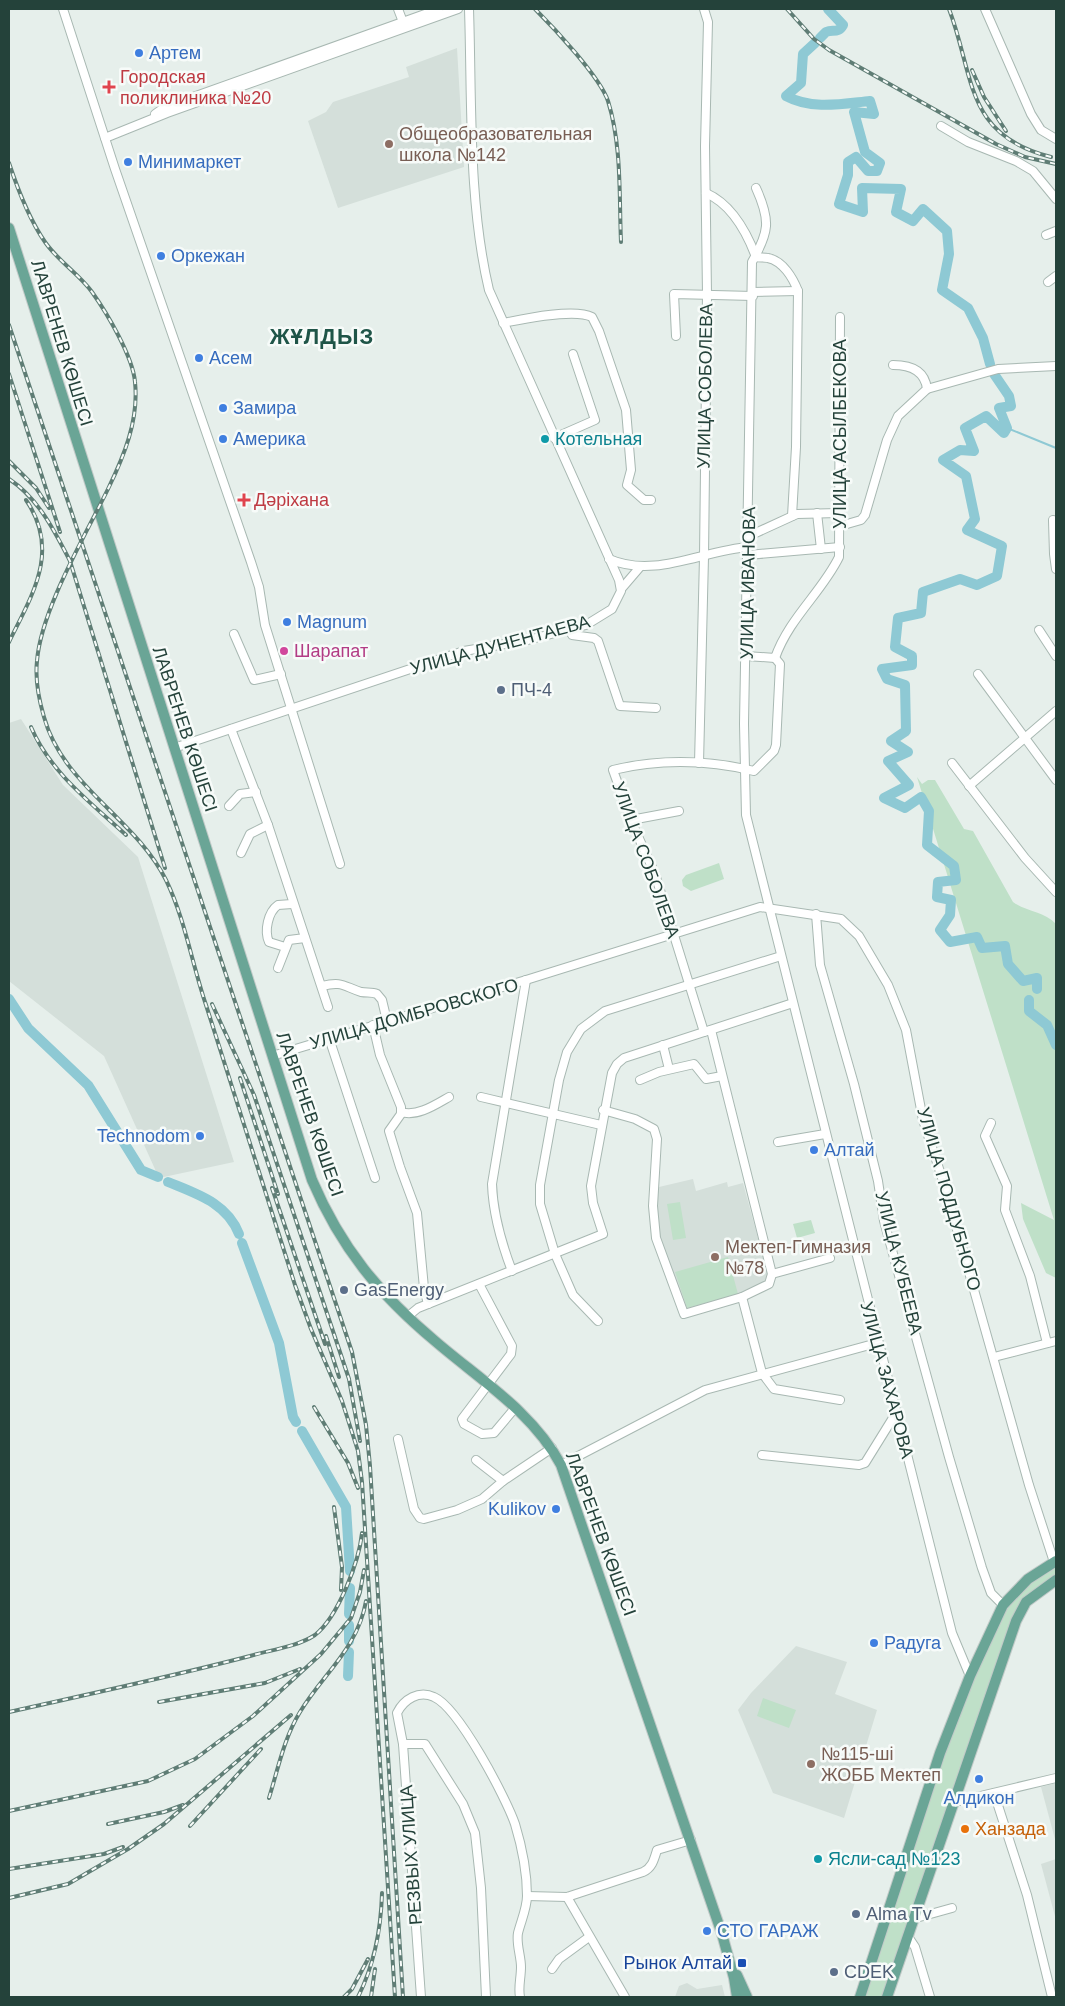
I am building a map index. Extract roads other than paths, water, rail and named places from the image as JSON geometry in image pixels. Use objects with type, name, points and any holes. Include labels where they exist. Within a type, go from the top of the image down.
[{"type":"main road","name":"ЛАВРЕНЕВ КӨШЕСІ","points":[[9,228],[312,1180],[324,1206],[363,1270],[407,1317],[515,1408],[552,1448],[561,1465],[691,1840],[729,1956],[739,1997]]},
{"type":"main road","points":[[860,1997],[940,1753],[970,1676],[1003,1605],[1028,1579],[1055,1562]]},
{"type":"main road","points":[[887,1997],[1021,1611],[1034,1595],[1056,1582]]},
{"type":"main road","points":[[853,1997],[875,1947]]},
{"type":"main road","name":"ЛАВРЕНЕВ КӨШЕСІ","points":[[729,1956],[747,1997]]},
{"type":"main road","points":[[891,1997],[902,1957]]},
{"type":"street","points":[[63,9],[105,138],[251,562],[259,587],[266,625],[340,864]]},
{"type":"street","points":[[398,9],[403,22]]},
{"type":"street","points":[[146,122],[165,107],[439,9]]},
{"type":"street","points":[[105,138],[458,9]]},
{"type":"street","points":[[469,9],[475,180],[483,264],[489,290],[622,588]]},
{"type":"street","name":"УЛИЦА СОБОЛЕВА","points":[[699,763],[707,294],[708,22],[704,9]]},
{"type":"street","points":[[985,9],[1034,120],[1041,130],[1056,139]]},
{"type":"street","points":[[941,126],[968,142],[1016,161],[1033,171],[1056,199]]},
{"type":"street","name":"УЛИЦА ИВАНОВА","points":[[756,188],[766,212],[766,235],[752,262],[744,768],[746,815],[769,907]]},
{"type":"street","points":[[706,193],[716,197],[738,223],[746,234],[756,257],[768,258],[779,264],[793,278],[798,291],[796,447],[792,516]]},
{"type":"street","points":[[1046,235],[1056,231]]},
{"type":"street","points":[[1048,282],[1056,276]]},
{"type":"street","points":[[676,336],[674,294],[752,294],[798,291]]},
{"type":"street","points":[[503,323],[519,319],[581,313],[592,317],[599,331],[626,410],[631,470],[627,485],[644,500],[651,500]]},
{"type":"street","name":"УЛИЦА АСЫЛБЕКОВА","points":[[748,556],[840,547],[840,317]]},
{"type":"street","points":[[554,438],[595,420],[573,354]]},
{"type":"street","points":[[893,365],[900,365],[922,375],[926,378],[927,389]]},
{"type":"street","points":[[840,526],[861,520],[865,515],[887,440],[898,416],[927,389],[998,370],[1056,366]]},
{"type":"street","points":[[817,513],[820,549]]},
{"type":"street","points":[[749,536],[792,516],[839,513]]},
{"type":"street","points":[[1053,520],[1056,569]]},
{"type":"street","points":[[609,559],[640,567],[748,546]]},
{"type":"street","points":[[774,658],[784,637],[807,601],[833,569],[840,547]]},
{"type":"street","name":"УЛИЦА ДУНЕНТАЕВА","points":[[174,748],[464,651],[570,630],[586,625],[612,610],[622,588],[640,567]]},
{"type":"street","points":[[570,630],[572,635],[594,638],[598,641],[620,706],[656,708]]},
{"type":"street","points":[[1038,630],[1056,656]]},
{"type":"street","points":[[234,634],[254,680],[281,674]]},
{"type":"street","points":[[744,768],[754,771],[774,751],[780,664],[774,658],[746,656]]},
{"type":"street","points":[[978,674],[1056,780]]},
{"type":"street","points":[[970,786],[1056,711]]},
{"type":"street","points":[[232,729],[268,825],[292,904],[322,986],[328,1008]]},
{"type":"street","name":"УЛИЦА СОБОЛЕВА","points":[[744,768],[699,763],[652,763],[613,770],[631,820],[650,859],[675,933],[689,984],[722,1076],[772,1274]]},
{"type":"street","points":[[952,763],[1025,858],[1056,892]]},
{"type":"street","points":[[229,806],[240,794],[256,792]]},
{"type":"street","points":[[631,820],[679,811]]},
{"type":"street","points":[[241,853],[250,834],[268,825]]},
{"type":"street","points":[[284,947],[269,942],[266,936],[269,915],[278,905],[292,904]]},
{"type":"street","name":"УЛИЦА ДОМБРОВСКОГО","points":[[272,1056],[526,980],[739,912],[760,906],[769,907]]},
{"type":"street","name":"УЛИЦА ПОДДУБНОГО","points":[[769,907],[785,912],[816,914],[841,919],[855,931],[898,1006],[906,1030],[923,1120],[945,1187],[1029,1485],[1055,1562]]},
{"type":"street","name":"УЛИЦА ЗАХАРОВА","points":[[769,907],[877,1342],[952,1633],[970,1676]]},
{"type":"street","name":"УЛИЦА КУБЕЕВА","points":[[816,914],[820,965],[854,1084],[878,1181],[884,1221],[949,1457],[982,1568],[991,1593],[1003,1605]]},
{"type":"street","points":[[278,968],[284,947],[289,940],[305,938]]},
{"type":"street","points":[[598,1321],[573,1295],[555,1254],[540,1204],[540,1185],[552,1114],[567,1052],[581,1029],[605,1011],[781,956]]},
{"type":"street","name":"УЛИЦА ДОМБРОВСКОГО","points":[[512,1271],[501,1243],[493,1203],[492,1184],[526,980]]},
{"type":"street","points":[[322,986],[336,983],[363,993],[378,994],[382,1000],[387,1021]]},
{"type":"street","points":[[407,1317],[428,1304],[603,1234],[593,1203],[590,1186],[603,1110],[612,1073],[617,1064],[624,1058],[792,1003]]},
{"type":"street","points":[[373,1025],[379,1050],[401,1112]]},
{"type":"street","points":[[329,1038],[375,1178]]},
{"type":"street","points":[[663,1045],[669,1069]]},
{"type":"street","points":[[640,1080],[669,1069],[694,1064],[706,1079],[722,1076]]},
{"type":"street","points":[[401,1112],[408,1114],[431,1107],[449,1097]]},
{"type":"street","points":[[481,1097],[601,1125]]},
{"type":"street","points":[[603,1110],[634,1119],[654,1129],[657,1139],[652,1206],[656,1238],[684,1314],[742,1297],[769,1284],[772,1274],[830,1258]]},
{"type":"street","points":[[401,1112],[389,1131],[417,1213],[424,1288],[428,1304]]},
{"type":"street","points":[[991,1123],[985,1136],[1006,1186],[1005,1210],[1030,1276],[1047,1343]]},
{"type":"street","points":[[778,1142],[825,1134]]},
{"type":"street","points":[[479,1284],[512,1346],[511,1354],[462,1419],[464,1424],[482,1434],[494,1433],[515,1408]]},
{"type":"street","points":[[742,1297],[762,1373],[777,1390],[840,1400]]},
{"type":"street","points":[[994,1357],[1056,1340]]},
{"type":"street","points":[[561,1465],[705,1390],[877,1342]]},
{"type":"street","points":[[762,1455],[859,1465],[865,1463],[896,1413]]},
{"type":"street","points":[[398,1439],[414,1509],[420,1518],[432,1518],[482,1499],[552,1448]]},
{"type":"street","points":[[476,1460],[503,1482]]},
{"type":"street","name":"РЕЗВЫХ УЛИЦА","points":[[421,1997],[403,1744],[397,1713],[408,1700],[428,1694],[442,1700],[478,1750],[514,1822],[522,1853],[527,1896]]},
{"type":"street","points":[[403,1744],[425,1744],[462,1804],[473,1826],[481,1888],[486,1997]]},
{"type":"street","points":[[955,1802],[1056,1778]]},
{"type":"street","points":[[994,1793],[1027,1895],[1054,1997]]},
{"type":"street","points":[[520,1997],[521,1967],[518,1936],[527,1896],[567,1897],[648,1870],[657,1850],[691,1840]]},
{"type":"street","points":[[567,1897],[625,1997]]},
{"type":"street","points":[[916,1918],[952,1908]]},
{"type":"street","points":[[552,1969],[559,1959],[589,1937]]},
{"type":"street","points":[[909,1938],[915,1947],[930,1997]]},
{"type":"waterway","points":[[820,38],[826,32],[837,30],[843,25],[828,9]]},
{"type":"waterway","points":[[815,43],[803,54],[801,83],[786,96],[816,105],[870,101],[874,114],[854,112],[865,152],[880,163],[877,171],[868,171],[856,157],[848,162],[848,175],[839,204],[863,212],[862,188],[901,189],[896,212],[913,221],[923,209],[947,231],[949,254],[942,290],[968,308],[983,338],[990,364]]},
{"type":"waterway","points":[[994,374],[1009,396],[1011,406],[999,408],[1007,428],[1004,433],[986,416],[965,428],[974,451],[960,450],[943,460],[966,476],[975,519],[967,530],[1002,546],[997,576],[977,585],[960,579],[923,592],[921,613],[898,618],[895,647],[912,656],[912,665],[882,669],[887,679],[905,685],[906,731],[891,741],[908,752],[888,761],[909,785],[884,798],[905,808],[921,797],[929,811],[927,845],[954,866],[956,880],[938,882],[937,897],[951,900],[950,915],[940,930],[950,942],[977,937],[982,948],[1005,946],[1008,964],[1023,981],[1037,978],[1037,989]]},
{"type":"waterway","points":[[1007,428],[1056,448]]},
{"type":"waterway","points":[[9,999],[28,1028],[88,1085],[141,1170],[158,1177]]},
{"type":"waterway","points":[[1029,1000],[1029,1011],[1047,1025],[1056,1045]]},
{"type":"waterway","points":[[168,1182],[200,1196],[219,1207],[234,1223],[239,1234]]},
{"type":"waterway","points":[[242,1243],[279,1343],[293,1417],[296,1422]]},
{"type":"waterway","points":[[302,1431],[346,1507],[350,1571]]},
{"type":"waterway","points":[[349,1614],[350,1588]]},
{"type":"waterway","points":[[349,1625],[349,1641]]},
{"type":"waterway","points":[[348,1676],[349,1652]]},
{"type":"railway","points":[[535,9],[586,66],[596,79],[608,101],[618,153],[621,242]]},
{"type":"railway","points":[[787,9],[814,39],[829,50],[996,144],[1025,157],[1056,164]]},
{"type":"railway","points":[[949,9],[970,80],[977,100],[987,118],[1002,134],[1023,147],[1051,157]]},
{"type":"railway","points":[[972,70],[984,97],[1006,131]]},
{"type":"railway","points":[[9,163],[24,204],[39,233],[56,255],[87,285],[112,323],[130,360],[136,396],[129,437],[120,464],[65,574],[40,641],[37,661],[37,682],[41,704],[53,741],[67,763],[83,783],[137,838],[153,858],[173,895],[295,1285],[311,1329],[342,1401],[358,1451],[362,1482],[395,1997]]},
{"type":"railway","points":[[9,325],[352,1352],[366,1425],[370,1466],[403,1997]]},
{"type":"railway","points":[[9,374],[60,532]]},
{"type":"railway","points":[[9,461],[36,488],[49,508]]},
{"type":"railway","points":[[9,479],[29,495],[37,505],[70,561],[165,868]]},
{"type":"railway","points":[[9,642],[34,590],[42,555],[41,537],[36,519],[26,500]]},
{"type":"railway","points":[[31,727],[39,743],[60,773],[126,835]]},
{"type":"railway","points":[[212,1004],[254,1095],[349,1379],[360,1441]]},
{"type":"railway","points":[[240,1078],[278,1194]]},
{"type":"railway","points":[[272,1188],[325,1344]]},
{"type":"railway","points":[[326,1336],[339,1377]]},
{"type":"railway","points":[[314,1407],[348,1463],[358,1488]]},
{"type":"railway","points":[[334,1507],[342,1567],[341,1590]]},
{"type":"railway","points":[[9,1712],[190,1671],[283,1648],[308,1639],[324,1627],[332,1616],[352,1573],[362,1533]]},
{"type":"railway","points":[[9,1811],[148,1781],[195,1759],[253,1716],[321,1654],[351,1618],[360,1592],[364,1570]]},
{"type":"railway","points":[[269,1798],[294,1722],[309,1698],[348,1647],[362,1618],[366,1601]]},
{"type":"railway","points":[[159,1702],[265,1683],[300,1669]]},
{"type":"railway","points":[[9,1898],[68,1884],[128,1849],[164,1824],[291,1715]]},
{"type":"railway","points":[[190,1826],[261,1749]]},
{"type":"railway","points":[[108,1824],[164,1812],[183,1805]]},
{"type":"railway","points":[[9,1869],[104,1854],[123,1847]]},
{"type":"railway","points":[[358,1997],[373,1959],[380,1920],[382,1893]]},
{"type":"railway","points":[[344,1997],[352,1989],[368,1959]]},
{"type":"railway","points":[[371,1997],[375,1969]]},
{"type":"place","name":"Артем","points":[[139,53]]},
{"type":"place","name":"Городская поликлиника №20","points":[[109,87]]},
{"type":"place","name":"Общеобразовательная школа №142","points":[[389,144]]},
{"type":"place","name":"Минимаркет","points":[[128,162]]},
{"type":"place","name":"Оркежан","points":[[161,256]]},
{"type":"place","name":"Асем","points":[[199,358]]},
{"type":"place","name":"Замира","points":[[223,408]]},
{"type":"place","name":"Америка","points":[[223,439]]},
{"type":"place","name":"Котельная","points":[[545,439]]},
{"type":"place","name":"Дəріхана","points":[[244,500]]},
{"type":"place","name":"Magnum","points":[[287,622]]},
{"type":"place","name":"Шарапат","points":[[284,651]]},
{"type":"place","name":"ПЧ-4","points":[[501,690]]},
{"type":"place","name":"Technodom","points":[[200,1136]]},
{"type":"place","name":"Алтай","points":[[814,1150]]},
{"type":"place","name":"Мектеп-Гимназия №78","points":[[715,1257]]},
{"type":"place","name":"GasEnergy","points":[[344,1290]]},
{"type":"place","name":"Kulikov","points":[[556,1509]]},
{"type":"place","name":"Радуга","points":[[874,1643]]},
{"type":"place","name":"№115-ші ЖОББ Мектеп","points":[[811,1764]]},
{"type":"place","name":"Алдикон","points":[[979,1779]]},
{"type":"place","name":"Ханзада","points":[[965,1829]]},
{"type":"place","name":"Ясли-сад №123","points":[[818,1859]]},
{"type":"place","name":"Alma Tv","points":[[856,1914]]},
{"type":"place","name":"СТО ГАРАЖ","points":[[707,1931]]},
{"type":"place","name":"Рынoк Алтай","points":[[742,1963]]},
{"type":"place","name":"CDEK","points":[[834,1972]]},
{"type":"district","name":"ЖҰЛДЫЗ","points":[[322,336]]}]
